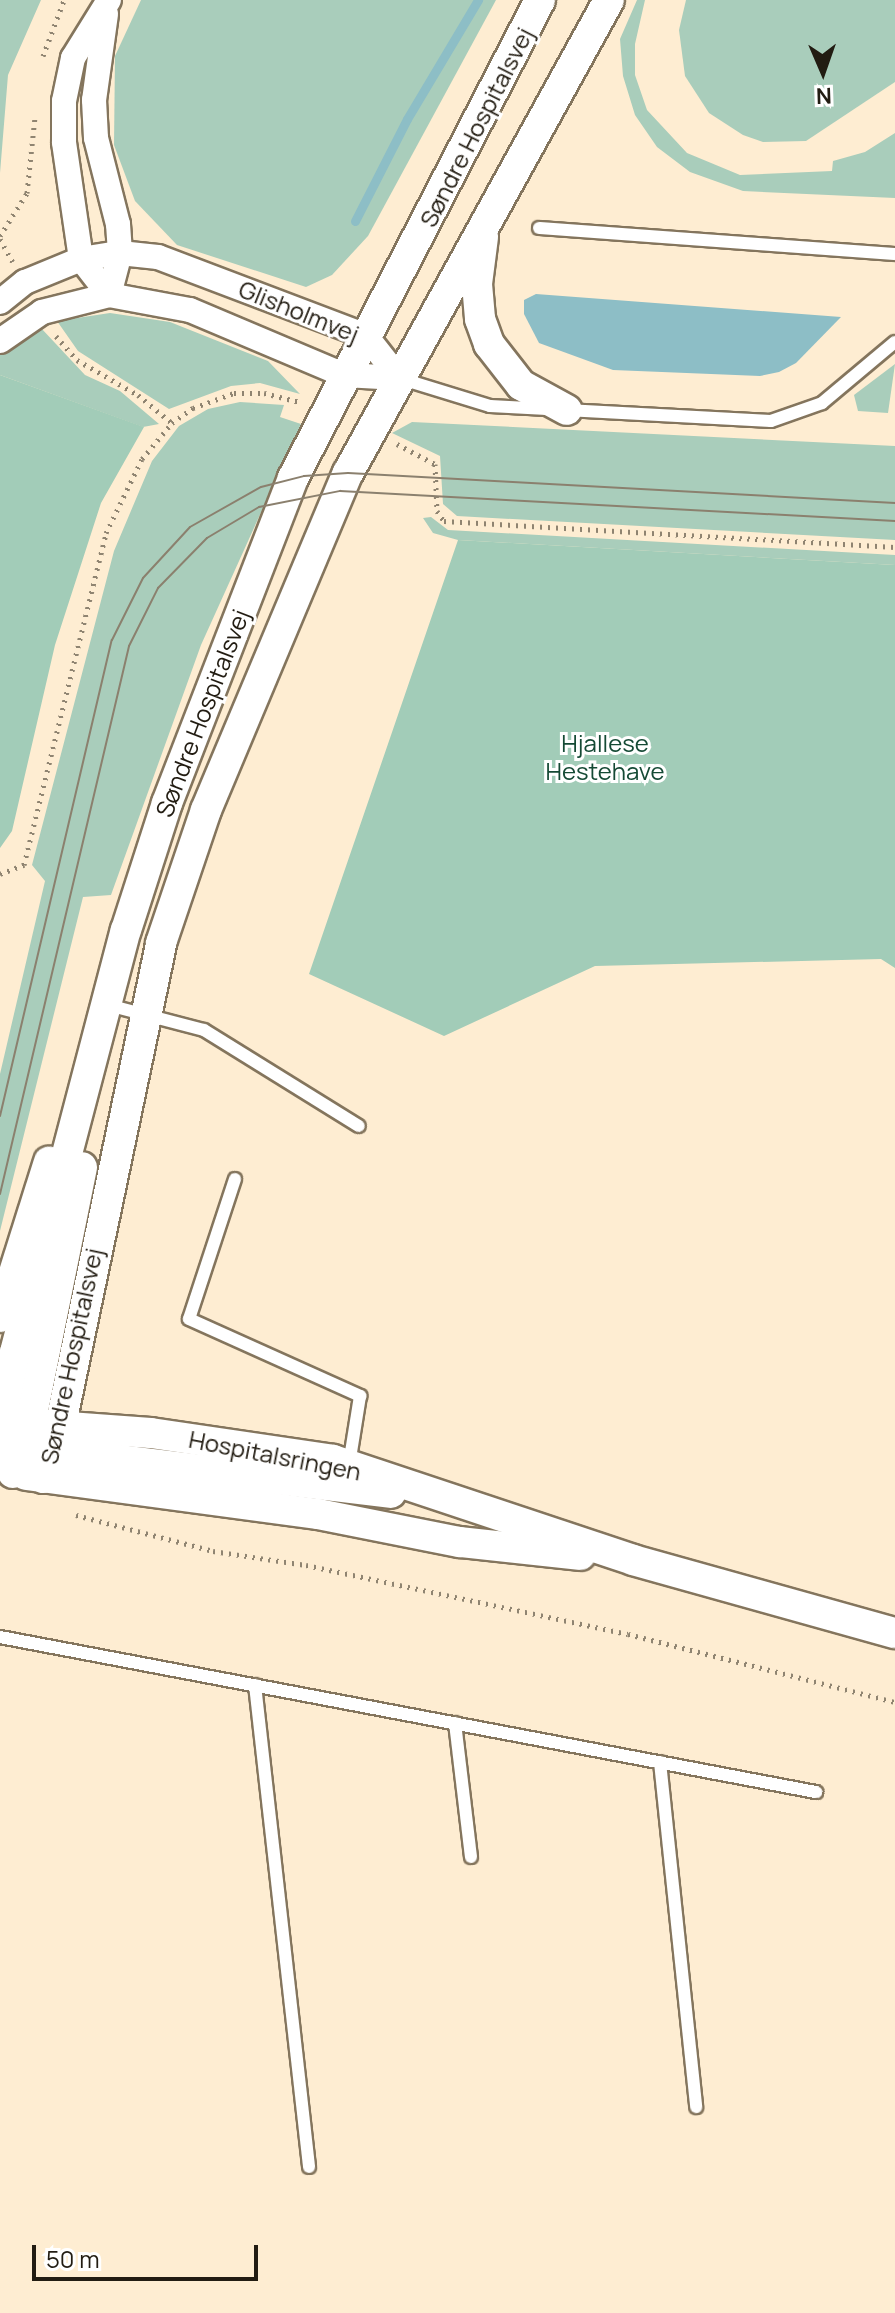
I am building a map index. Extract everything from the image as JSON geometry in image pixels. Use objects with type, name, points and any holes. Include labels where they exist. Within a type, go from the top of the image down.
[{"type":"street","name":"Søndre Hospitalsvej","points":[[23,1447],[106,1011],[167,803],[284,499],[344,375],[540,0]]},
{"type":"street","name":"Søndre Hospitalsvej","points":[[23,1447],[145,1016],[161,943],[206,810],[325,522],[486,218],[609,0]]},
{"type":"street","points":[[108,1],[94,100],[96,138],[118,224],[120,253],[109,295]]},
{"type":"street","points":[[108,1],[73,58],[64,101],[67,185],[81,259],[109,295]]},
{"type":"street","points":[[486,218],[477,284],[480,319],[489,344],[521,385],[567,410]]},
{"type":"street","name":"Glisholmvej","points":[[0,302],[25,282],[81,259],[120,253],[158,257],[366,336],[399,378]]},
{"type":"street","name":"Glisholmvej","points":[[109,295],[190,310],[344,375],[399,378]]},
{"type":"street","points":[[0,341],[42,312],[109,295]]},
{"type":"street","points":[[0,1317],[33,1203],[106,1011]]},
{"type":"street","name":"Hospitalsringen","points":[[23,1447],[151,1433],[349,1465],[633,1560],[895,1633]]},
{"type":"street","points":[[23,1447],[470,1504]]},
{"type":"street","name":"Hospitalsringen","points":[[23,1447],[318,1514],[460,1542],[633,1560]]},
{"type":"lane","points":[[539,228],[895,254]]},
{"type":"lane","points":[[399,378],[436,393],[490,406],[771,421],[822,403],[895,342]]},
{"type":"lane","points":[[106,1011],[145,1016],[204,1030],[359,1126]]},
{"type":"lane","points":[[235,1179],[189,1319],[360,1396],[349,1465]]},
{"type":"lane","points":[[0,1637],[816,1792]]},
{"type":"lane","points":[[255,1685],[309,2167]]},
{"type":"lane","points":[[455,1723],[471,1857]]},
{"type":"lane","points":[[660,1762],[696,2107]]},
{"type":"path","points":[[0,239],[25,282]]},
{"type":"path","points":[[42,312],[77,360],[138,395],[172,423]]},
{"type":"path","points":[[0,874],[24,865],[106,533],[142,459],[172,423],[193,408],[234,393],[264,393],[325,413]]},
{"type":"path","points":[[370,432],[431,459],[437,470],[437,511],[444,521],[895,547]]},
{"type":"path","points":[[68,1513],[213,1551],[321,1568],[628,1634],[895,1702]]},
{"type":"green space","points":[[0,0],[41,0],[8,75],[0,173]]},
{"type":"green space","points":[[141,0],[496,0],[368,236],[332,275],[306,287],[177,245],[135,201],[114,145],[115,56]]},
{"type":"green space","points":[[637,0],[645,0],[635,44],[635,75],[647,110],[687,153],[740,175],[832,171],[833,161],[865,152],[895,133],[895,198],[743,191],[690,172],[657,147],[635,115],[623,76],[620,39]]},
{"type":"green space","points":[[686,0],[895,0],[895,82],[806,141],[763,142],[743,135],[709,113],[685,76],[679,30]]},
{"type":"green space","points":[[110,313],[170,322],[268,361],[300,394],[260,383],[231,386],[169,409],[78,351],[57,321]]},
{"type":"green space","points":[[41,328],[85,375],[120,391],[159,424],[143,427],[0,375],[0,351]]},
{"type":"green space","points":[[895,364],[888,413],[858,411],[854,395]]},
{"type":"green space","points":[[0,375],[144,427],[101,503],[55,645],[12,831],[0,848]]},
{"type":"green space","points":[[240,402],[284,405],[280,417],[301,424],[201,645],[111,895],[83,897],[0,1231],[0,1074],[45,881],[32,865],[114,551],[152,461],[179,426],[208,409]]},
{"type":"green space","points":[[412,422],[895,446],[895,540],[457,516],[443,504],[440,456],[392,433]]},
{"type":"green space","points":[[431,517],[448,530],[895,555],[895,565],[458,540],[433,533],[423,518]]},
{"type":"green space","name":"Hjallese Hestehave","points":[[458,540],[895,565],[895,968],[881,959],[595,966],[444,1036],[309,974]]},
{"type":"water","points":[[536,294],[841,317],[796,363],[779,372],[760,376],[613,370],[539,343],[524,314],[524,300]]},
{"type":"waterway","points":[[355,221],[407,119],[478,0]]},
{"type":"tram line","points":[[0,1116],[112,640],[143,578],[190,527],[261,487],[304,476],[348,473],[895,503]]},
{"type":"tram line","points":[[0,1194],[129,646],[158,588],[207,538],[259,507],[340,491],[895,521]]}]
